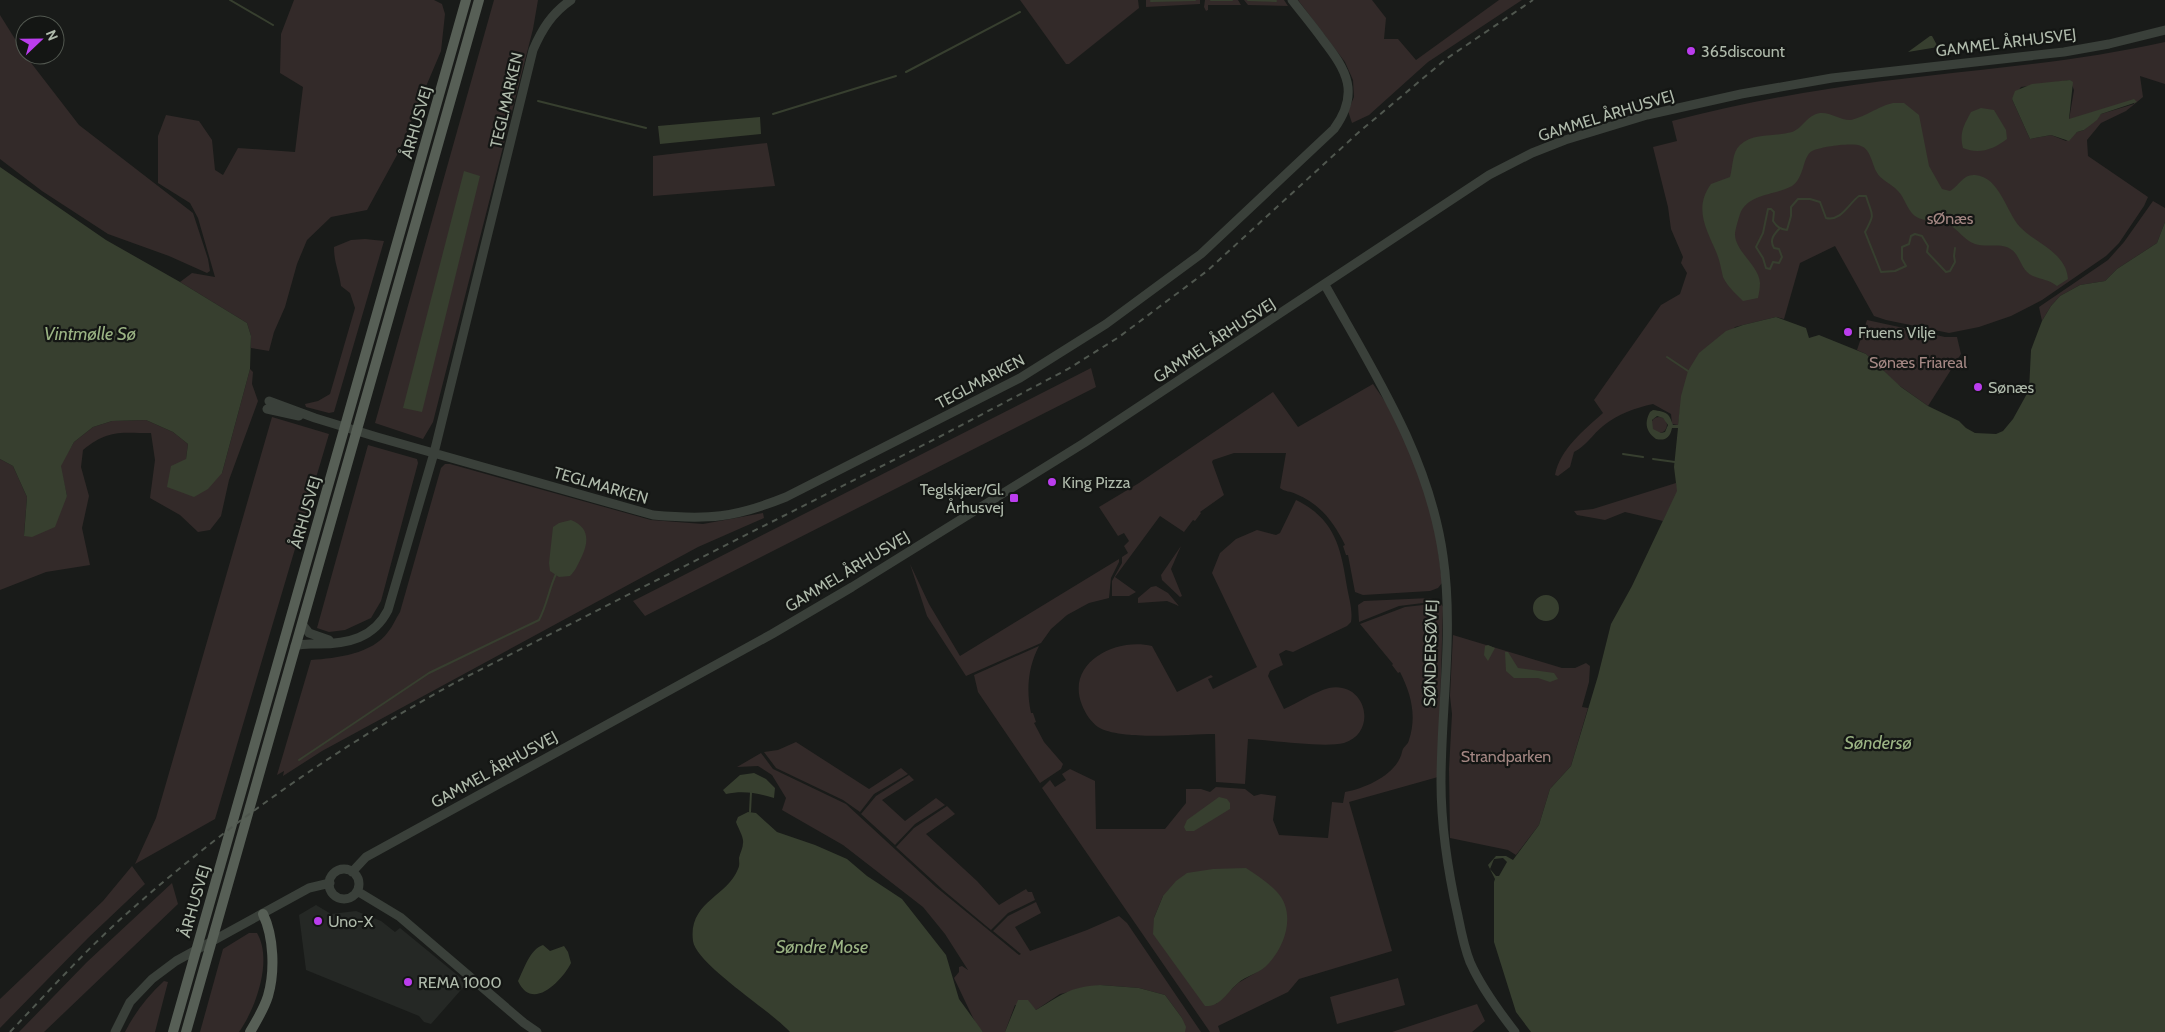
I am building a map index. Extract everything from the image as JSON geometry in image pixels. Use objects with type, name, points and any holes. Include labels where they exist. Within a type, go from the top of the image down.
[{"type":"main road","name":"ÅRHUSVEJ","points":[[173,1032],[466,0]]},
{"type":"main road","name":"ÅRHUSVEJ","points":[[186,1032],[479,0]]},
{"type":"main road","points":[[250,1032],[268,996],[272,965],[270,938],[263,914]]},
{"type":"street","name":"TEGLMARKEN","points":[[296,646],[306,643],[353,641],[366,635],[378,625],[388,610],[434,453],[533,50],[540,33],[550,18],[571,0]]},
{"type":"street","name":"TEGLMARKEN","points":[[268,405],[652,515],[682,518],[722,517],[742,513],[786,497],[1020,378],[1139,301],[1201,254],[1339,122],[1344,115],[1348,102],[1349,89],[1346,75],[1339,60],[1292,0]]},
{"type":"street","name":"GAMMEL ÅRHUSVEJ","points":[[352,872],[366,857],[772,634],[845,591],[1084,443],[1489,175],[1540,150],[1592,131],[1647,115],[1812,81],[2064,52],[2108,44],[2165,30]]},
{"type":"street","name":"SØNDERSØVEJ","points":[[1325,285],[1405,430],[1431,496],[1443,557],[1448,623],[1441,781],[1442,822],[1450,874],[1464,942],[1471,963],[1484,990],[1515,1032]]},
{"type":"street","points":[[302,624],[309,633],[339,643]]},
{"type":"street","points":[[344,870],[352,872],[358,880],[357,892],[347,899],[338,898],[332,892],[330,883],[336,872],[344,870]]},
{"type":"street","points":[[114,1032],[130,1002],[152,979],[176,961],[309,888],[330,883]]},
{"type":"street","points":[[357,892],[400,917],[537,1032]]},
{"type":"shaded area","points":[[316,905],[331,914],[356,911],[381,921],[395,932],[400,928],[467,983],[431,1024],[424,1022],[419,1016],[306,970],[299,915]]},
{"type":"green space","points":[[294,0],[434,0],[442,4],[445,14],[441,51],[397,155],[367,210],[331,217],[307,240],[297,264],[285,307],[274,332],[269,351],[251,348],[251,336],[247,323],[180,282],[192,273],[215,277],[198,218],[190,203],[158,183],[158,136],[166,115],[199,121],[212,140],[215,170],[223,175],[238,148],[295,152],[303,87],[280,73],[281,34]]},
{"type":"green space","points":[[494,0],[538,0],[533,29],[433,422],[423,439],[375,423]]},
{"type":"green space","points":[[1020,0],[1138,0],[1139,8],[1069,64],[1066,64]]},
{"type":"green space","points":[[1146,0],[1200,0],[1200,4],[1146,7]]},
{"type":"green space","points":[[1205,0],[1238,0],[1241,5],[1208,5],[1208,10],[1206,11],[1204,7]]},
{"type":"green space","points":[[1244,0],[1284,0],[1288,6],[1248,5]]},
{"type":"green space","points":[[1298,0],[1372,0],[1386,18],[1384,39],[1398,39],[1416,60],[1499,0],[1522,0],[1428,62],[1369,115],[1352,123],[1348,111],[1354,97],[1353,80],[1345,62]]},
{"type":"green space","points":[[0,15],[15,39],[15,65],[33,65],[79,125],[193,213],[210,271],[207,273],[169,256],[108,234],[42,191],[0,159]]},
{"type":"green space","name":"sØnæs","points":[[2165,42],[2165,84],[2140,76],[2143,97],[2126,111],[2101,123],[2087,140],[2088,156],[2148,197],[2119,243],[2106,256],[2042,300],[2011,316],[1979,327],[1949,333],[1874,316],[1835,246],[1800,263],[1784,319],[1776,317],[1735,327],[1680,411],[1678,425],[1672,424],[1671,414],[1653,404],[1627,412],[1599,429],[1582,447],[1574,452],[1570,467],[1558,476],[1555,475],[1567,448],[1603,413],[1594,400],[1661,305],[1680,294],[1687,273],[1681,263],[1683,257],[1671,229],[1668,207],[1653,147],[1677,141],[1672,121],[1750,103],[1828,89],[2039,63]],"holes":[[[2070,80],[2074,90],[2069,120],[2134,100],[2134,104],[2101,114],[2084,130],[2077,132],[2066,141],[2051,135],[2030,139],[2012,99],[2021,87]]]},
{"type":"green space","points":[[767,143],[775,186],[653,196],[653,156]]},
{"type":"green space","points":[[2153,201],[2165,208],[2165,222],[2157,243],[2117,269],[2105,281],[2080,285],[2060,296],[2042,321],[2039,307],[2108,260],[2124,242]]},
{"type":"green space","points":[[351,240],[384,241],[334,412],[329,413],[306,407],[305,404],[318,401],[330,394],[355,308],[350,293],[341,286],[334,247]]},
{"type":"green space","name":"sØnæs","points":[[1867,320],[1945,337],[1957,337],[1961,354],[1928,406],[1897,384],[1866,354],[1857,350]]},
{"type":"green space","points":[[1091,368],[1096,387],[645,616],[633,601]]},
{"type":"green space","points":[[250,369],[253,372],[252,384],[258,401],[229,480],[221,516],[210,530],[198,532],[180,515],[150,498],[155,460],[151,433],[108,435],[100,438],[83,450],[81,467],[89,496],[82,528],[90,565],[46,572],[0,590],[0,459],[13,466],[27,497],[24,535],[67,496],[60,466],[74,442],[93,427],[112,421],[146,420],[173,432],[188,444],[186,459],[222,473]]},
{"type":"green space","points":[[1373,384],[1393,413],[1415,461],[1436,531],[1442,583],[1438,588],[1430,591],[1363,595],[1355,592],[1348,555],[1346,555],[1343,546],[1345,545],[1331,521],[1319,508],[1305,498],[1280,488],[1286,453],[1234,453],[1212,462],[1224,495],[1200,512],[1195,521],[1193,520],[1184,532],[1160,516],[1115,577],[1136,592],[1129,596],[1112,596],[1112,581],[1122,563],[1122,557],[1128,553],[1124,546],[1129,541],[1124,533],[1118,536],[1099,507],[1139,483],[1273,392],[1298,427]]},
{"type":"green space","points":[[272,417],[329,434],[215,819],[135,864],[156,818]]},
{"type":"green space","points":[[1656,417],[1662,417],[1667,422],[1665,431],[1656,433],[1651,428],[1651,422]]},
{"type":"green space","points":[[368,445],[417,459],[418,463],[381,601],[371,618],[345,630],[329,632],[317,628]]},
{"type":"green space","points":[[445,464],[651,520],[703,524],[763,513],[764,518],[698,547],[322,751],[283,776],[284,771],[277,775],[311,660],[353,654],[373,645],[388,632],[400,612],[441,468]]},
{"type":"green space","points":[[1676,483],[1678,491],[1663,521],[1625,512],[1605,520],[1577,515],[1574,511],[1593,509]]},
{"type":"green space","points":[[1296,500],[1320,516],[1328,526],[1339,547],[1351,609],[1351,622],[1347,626],[1293,652],[1286,650],[1279,654],[1283,665],[1270,671],[1268,676],[1284,709],[1329,688],[1342,688],[1352,692],[1364,709],[1361,729],[1355,737],[1344,743],[1324,745],[1248,739],[1245,784],[1216,782],[1215,734],[1122,734],[1108,731],[1095,725],[1088,717],[1082,705],[1079,690],[1081,676],[1087,665],[1110,649],[1138,644],[1152,646],[1177,692],[1211,675],[1213,677],[1208,679],[1213,689],[1257,667],[1212,573],[1220,553],[1236,539],[1257,530],[1276,535],[1280,533]]},
{"type":"green space","points":[[1181,546],[1171,569],[1182,596],[1180,597],[1162,580],[1161,575]]},
{"type":"green space","points":[[1119,559],[1111,578],[1109,598],[1089,603],[1067,615],[1051,629],[1041,643],[966,676],[927,616],[910,564],[929,604],[960,656]]},
{"type":"green space","points":[[1156,586],[1168,593],[1179,606],[1167,601],[1138,603],[1138,598],[1151,587]]},
{"type":"green space","points":[[1430,598],[1439,601],[1399,606],[1359,622],[1358,605],[1364,601]]},
{"type":"green space","points":[[1441,603],[1443,607],[1438,777],[1349,802],[1392,951],[1299,979],[1288,992],[1218,1026],[1220,1032],[1210,1032],[1042,788],[1050,780],[1055,787],[1066,780],[1062,774],[1070,769],[1095,781],[1096,829],[1165,829],[1186,803],[1186,789],[1201,789],[1210,792],[1216,787],[1245,789],[1254,796],[1261,794],[1276,796],[1273,820],[1279,835],[1328,838],[1332,802],[1343,803],[1345,792],[1362,787],[1388,773],[1399,760],[1403,748],[1408,742],[1413,722],[1413,713],[1404,680],[1400,672],[1398,673],[1393,664],[1360,624],[1405,607]],"holes":[[[1163,896],[1262,969],[1238,983],[1216,1004],[1154,918]]]},
{"type":"green space","name":"Strandparken","points":[[1453,635],[1562,668],[1575,668],[1586,663],[1590,666],[1589,682],[1582,707],[1588,708],[1571,766],[1550,789],[1539,825],[1516,855],[1508,850],[1450,838],[1449,769],[1452,714],[1450,696]]},
{"type":"green space","points":[[1039,646],[1030,670],[1029,696],[1031,713],[1033,713],[1036,722],[1034,723],[1044,742],[1063,764],[1061,769],[1040,783],[978,692],[974,675]]},
{"type":"green space","points":[[796,742],[869,789],[901,768],[908,774],[874,794],[860,812],[843,800],[776,768],[764,752],[778,750]]},
{"type":"green space","points":[[761,753],[773,769],[846,804],[936,887],[1019,955],[1021,954],[993,931],[1008,916],[1036,902],[1041,913],[1015,927],[1030,951],[1119,916],[1127,923],[1201,1032],[1185,1032],[1182,1018],[1165,995],[1139,988],[1100,985],[1060,994],[1036,1010],[1030,1005],[1015,1005],[1005,1032],[983,1032],[976,1024],[954,978],[959,972],[959,967],[962,966],[968,970],[945,934],[923,907],[843,845],[782,810],[786,798],[772,775],[758,766],[737,767]]},
{"type":"green space","points":[[909,775],[914,780],[882,800],[905,821],[936,798],[945,805],[915,824],[895,845],[861,814],[876,796]]},
{"type":"green space","points":[[947,806],[955,814],[926,834],[977,881],[999,905],[1026,889],[1028,892],[1032,892],[1035,900],[1008,913],[991,930],[896,847],[914,828]]},
{"type":"green space","points":[[132,866],[145,884],[88,938],[0,1028],[0,999],[103,901]]},
{"type":"green space","points":[[172,883],[178,904],[44,1032],[19,1032],[87,962]]},
{"type":"green space","points":[[249,933],[257,933],[262,944],[263,956],[260,984],[251,1010],[239,1032],[200,1032],[223,949]]},
{"type":"green space","points":[[1398,978],[1405,1005],[1337,1024],[1330,997]]},
{"type":"green space","points":[[164,981],[168,982],[155,1032],[125,1032],[142,1005]]},
{"type":"green space","points":[[1477,1004],[1485,1021],[1472,1032],[1392,1032]]},
{"type":"water","points":[[1932,36],[1938,47],[1908,52]]},
{"type":"water","points":[[2070,80],[2073,82],[2069,119],[2134,99],[2137,102],[2101,114],[2097,120],[2084,130],[2077,132],[2069,141],[2051,135],[2030,139],[2012,99],[2015,91],[2032,84]]},
{"type":"water","points":[[1893,103],[1904,103],[1919,115],[1929,166],[1942,189],[1950,191],[1964,178],[1971,175],[1984,177],[1991,182],[1997,188],[2020,227],[2049,249],[2062,262],[2068,279],[2057,286],[2029,274],[2015,253],[2004,246],[1975,244],[1948,224],[1923,220],[1915,216],[1898,191],[1878,174],[1867,150],[1857,145],[1844,145],[1812,151],[1806,158],[1799,178],[1792,186],[1755,199],[1744,207],[1736,226],[1736,240],[1738,246],[1759,276],[1760,289],[1758,298],[1743,301],[1729,287],[1723,277],[1702,211],[1706,193],[1711,184],[1730,177],[1737,148],[1746,141],[1758,136],[1792,132],[1816,114],[1824,113],[1850,120]]},
{"type":"water","points":[[1981,108],[1994,110],[2006,130],[2007,139],[1997,146],[1986,150],[1975,151],[1963,148],[1962,133],[1964,125],[1971,112]]},
{"type":"water","points":[[760,117],[761,134],[660,144],[658,126]]},
{"type":"water","name":"Vintmølle Sø","points":[[0,167],[106,240],[247,323],[251,336],[250,369],[222,473],[208,489],[194,497],[167,487],[171,466],[186,459],[188,444],[173,432],[146,420],[112,421],[93,427],[74,442],[61,466],[67,496],[55,527],[32,537],[24,536],[27,497],[13,466],[0,459]]},
{"type":"water","points":[[464,171],[480,176],[422,412],[403,408]]},
{"type":"water","name":"Søndersø","points":[[2165,222],[2165,1032],[1531,1032],[1516,1012],[1494,942],[1495,879],[1490,869],[1488,865],[1496,856],[1506,856],[1513,860],[1539,825],[1550,789],[1571,766],[1598,676],[1611,624],[1632,586],[1677,491],[1674,467],[1678,428],[1672,428],[1667,438],[1662,440],[1656,439],[1647,427],[1650,412],[1653,410],[1664,412],[1669,416],[1673,425],[1678,425],[1681,396],[1688,371],[1699,353],[1726,331],[1776,317],[1806,328],[1809,338],[1819,335],[1866,354],[1901,387],[1928,406],[1959,421],[1975,433],[1996,434],[2003,431],[2013,419],[2029,390],[2031,350],[2042,321],[2051,306],[2060,296],[2080,285],[2105,281],[2117,269],[2157,243]],"holes":[[[1657,416],[1663,418],[1668,425],[1665,432],[1661,433],[1653,429],[1652,420]],[[1503,858],[1507,862],[1499,876],[1496,876],[1490,869],[1494,859]]]},
{"type":"water","points":[[571,520],[581,526],[584,531],[586,545],[572,574],[559,577],[550,571],[549,563],[553,527],[559,523]]},
{"type":"water","points":[[1546,595],[1555,599],[1559,608],[1555,617],[1546,621],[1537,617],[1533,608],[1537,599]]},
{"type":"water","points":[[1488,645],[1495,648],[1488,661],[1484,655],[1485,646]]},
{"type":"water","points":[[1505,652],[1508,652],[1518,668],[1554,673],[1558,679],[1550,682],[1538,678],[1514,678],[1506,671]]},
{"type":"water","points":[[754,773],[766,779],[775,788],[774,798],[738,792],[726,794],[723,790],[740,775]]},
{"type":"water","points":[[1219,797],[1227,799],[1230,803],[1230,809],[1194,831],[1186,831],[1184,827],[1187,820]]},
{"type":"water","name":"Søndre Mose","points":[[748,812],[756,813],[777,832],[815,845],[847,859],[867,876],[902,899],[946,955],[959,999],[983,1032],[790,1032],[707,962],[697,951],[693,941],[693,928],[696,917],[702,908],[733,879],[738,869],[743,841],[736,822],[738,817]]},
{"type":"water","points":[[1246,868],[1270,885],[1283,901],[1287,920],[1286,931],[1278,951],[1265,967],[1241,981],[1220,1002],[1211,1006],[1205,1006],[1153,934],[1154,918],[1163,896],[1176,881],[1187,873],[1213,869]]},
{"type":"water","points":[[543,945],[550,951],[564,946],[571,963],[554,985],[539,994],[531,994],[524,990],[518,981],[531,955],[538,947]]},
{"type":"water","points":[[1100,985],[1139,988],[1165,995],[1182,1018],[1186,1027],[1185,1032],[1005,1032],[1018,1000],[1028,1000],[1036,1010],[1073,990]]},
{"type":"waterway","points":[[230,0],[273,25]]},
{"type":"waterway","points":[[1151,1],[1195,0]]},
{"type":"waterway","points":[[1211,0],[1232,0]]},
{"type":"waterway","points":[[1248,0],[1276,1]]},
{"type":"waterway","points":[[906,72],[1020,12]]},
{"type":"waterway","points":[[773,114],[896,76]]},
{"type":"waterway","points":[[538,101],[646,128]]},
{"type":"waterway","points":[[1780,228],[1774,235],[1772,242],[1774,248],[1779,249],[1782,257],[1779,263],[1773,262],[1770,269],[1766,268],[1763,258],[1756,247],[1763,233],[1768,209],[1774,212],[1773,221],[1776,225],[1787,230],[1791,216],[1791,207],[1798,199],[1810,199],[1820,202],[1826,218],[1831,218],[1840,215],[1859,196],[1866,196],[1872,217],[1865,232],[1881,272],[1895,271],[1906,266],[1902,259],[1902,247],[1909,244],[1911,236],[1915,234],[1922,236],[1928,246],[1927,252],[1946,272],[1950,271],[1955,262],[1955,248]]},
{"type":"waterway","points":[[1667,357],[1688,371]]},
{"type":"waterway","points":[[1623,454],[1643,457]]},
{"type":"waterway","points":[[1653,459],[1675,462]]},
{"type":"waterway","points":[[299,760],[429,673],[539,620],[556,574]]},
{"type":"waterway","points":[[750,812],[751,792]]},
{"type":"railway","points":[[10,1032],[124,916],[203,850],[285,788],[371,732],[460,680],[939,437],[1068,369],[1119,337],[1207,271],[1359,132],[1446,59],[1533,0]]},
{"type":"place","name":"365discount","points":[[1691,51]]},
{"type":"place","name":"Fruens Vilje","points":[[1848,332]]},
{"type":"place","name":"Sønæs","points":[[1978,387]]},
{"type":"place","name":"King Pizza","points":[[1052,482]]},
{"type":"place","name":"Teglskjær/Gl. Århusvej","points":[[1014,498]]},
{"type":"place","name":"Uno-X","points":[[318,921]]},
{"type":"place","name":"REMA 1000","points":[[408,982]]},
{"type":"park label","name":"Sønæs Friareal","points":[[1918,362]]}]
